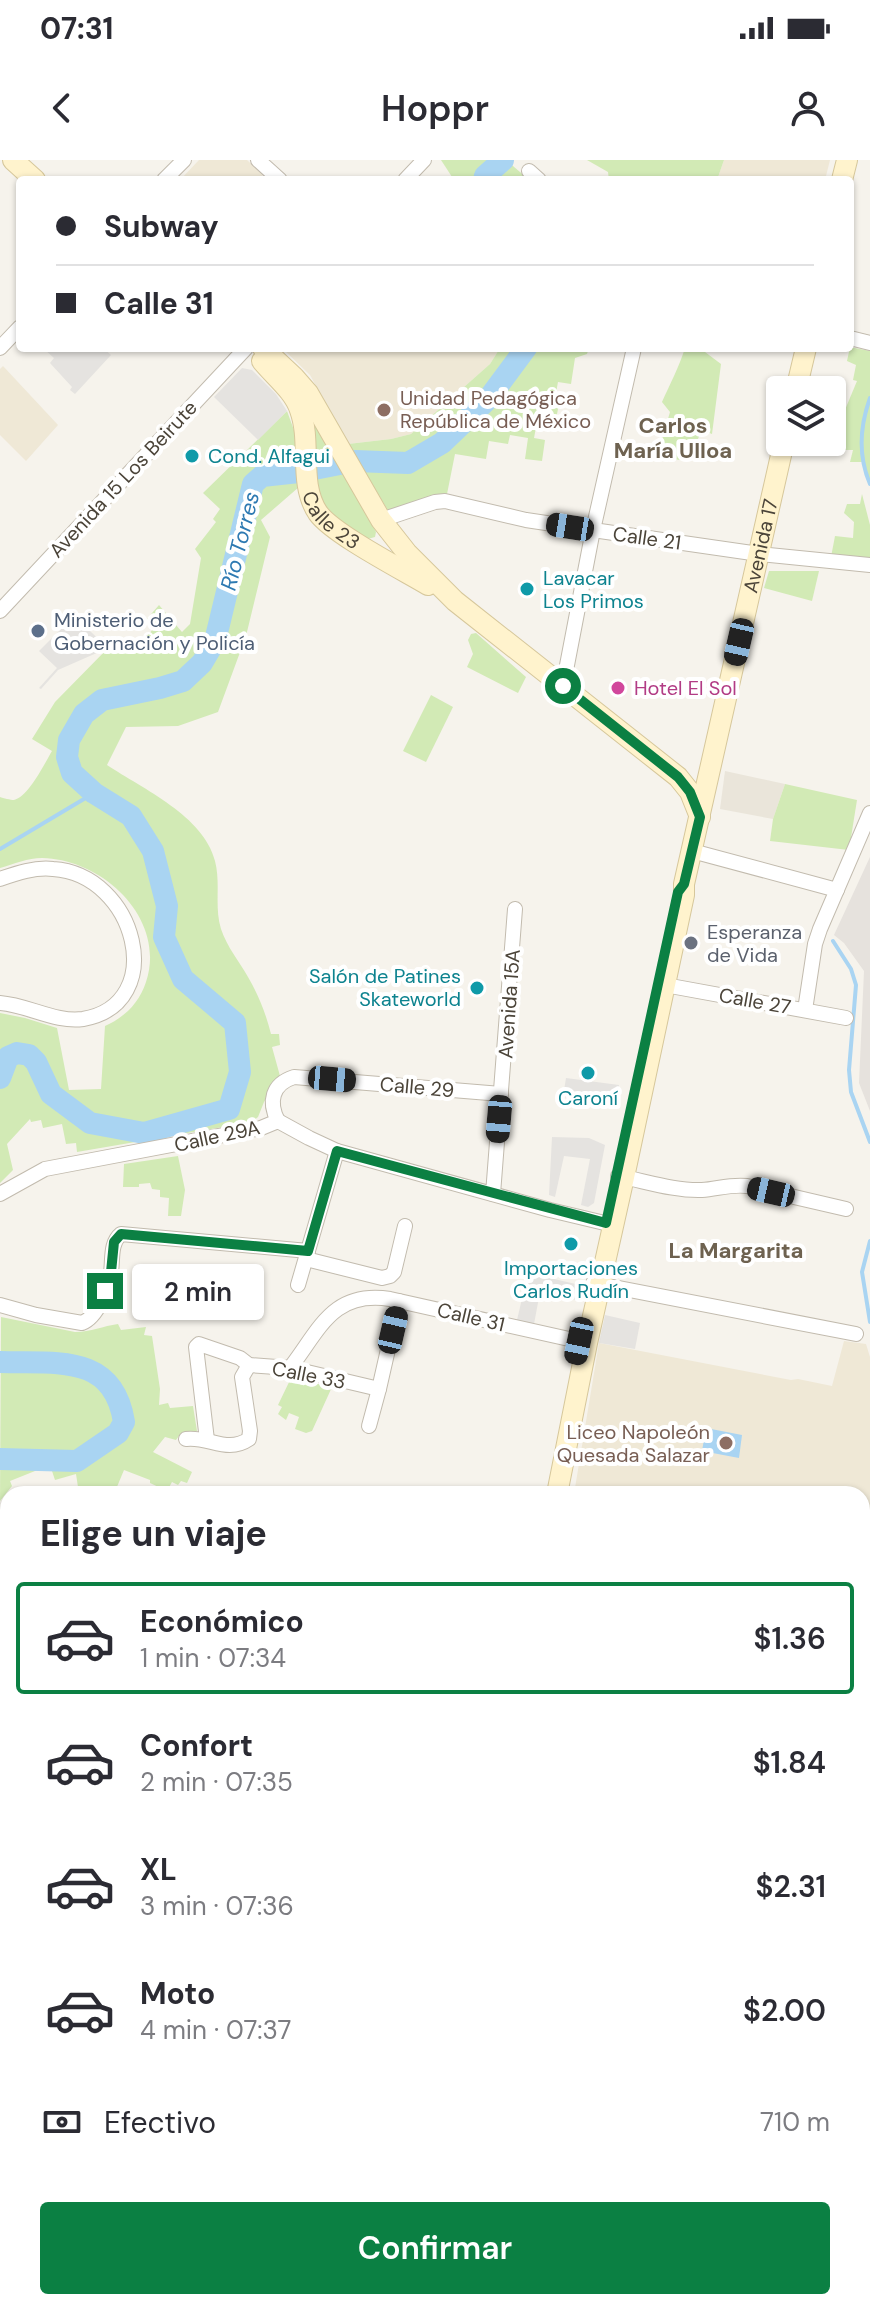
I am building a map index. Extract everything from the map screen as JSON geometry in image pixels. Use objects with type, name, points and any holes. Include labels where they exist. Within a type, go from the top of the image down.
[{"type":"main road","points":[[13,160],[31,176]]},
{"type":"main road","name":"Calle 23","points":[[261,352],[262,362],[313,420],[380,519],[415,562],[455,601],[669,770],[690,792],[700,817]]},
{"type":"main road","points":[[799,376],[805,352]]},
{"type":"main road","name":"Calle 23","points":[[313,420],[308,490],[319,514],[332,527],[455,601]]},
{"type":"main road","name":"Avenida 17","points":[[549,1486],[665,985],[684,884],[781,456]]},
{"type":"main road","points":[[669,770],[689,771],[713,759]]},
{"type":"main road","name":"Avenida 17","points":[[620,1177],[678,892],[684,884]]},
{"type":"main road","name":"Avenida 17","points":[[558,1486],[583,1342]]},
{"type":"street","points":[[168,176],[184,160]]},
{"type":"street","points":[[258,160],[276,176]]},
{"type":"street","points":[[409,176],[424,160]]},
{"type":"street","points":[[0,348],[16,331]]},
{"type":"street","name":"Avenida 15 Los Beirute","points":[[0,611],[242,352]]},
{"type":"street","points":[[563,686],[593,530],[633,352]]},
{"type":"street","name":"Calle 21","points":[[380,519],[445,501],[526,520],[759,554],[869,565]]},
{"type":"street","points":[[805,1010],[815,944],[870,813]]},
{"type":"street","points":[[692,851],[837,890]]},
{"type":"street","points":[[0,879],[39,869],[63,870],[86,878],[106,891],[121,910],[131,933],[133,957],[129,981],[119,1003],[94,1016],[79,1019],[59,1017],[0,1003]]},
{"type":"street","name":"Avenida 15A","points":[[493,1194],[515,909]]},
{"type":"street","name":"Calle 27","points":[[665,985],[846,1018]]},
{"type":"street","name":"Calle 29","points":[[278,1121],[272,1110],[272,1101],[285,1080],[294,1077],[501,1094]]},
{"type":"street","name":"Calle 29A","points":[[1,1193],[45,1169],[261,1128],[278,1121],[337,1151],[610,1224]]},
{"type":"street","points":[[298,1285],[337,1151]]},
{"type":"street","points":[[620,1177],[703,1190],[747,1186],[846,1209]]},
{"type":"street","points":[[6,1307],[60,1320],[87,1322],[98,1306],[110,1277],[114,1242],[121,1234],[307,1255],[385,1277],[394,1272],[405,1226]]},
{"type":"street","points":[[381,1298],[385,1277]]},
{"type":"street","points":[[596,1284],[856,1334]]},
{"type":"street","name":"Calle 31","points":[[290,1368],[327,1316],[353,1302],[381,1298],[583,1342]]},
{"type":"street","points":[[369,1426],[399,1301]]},
{"type":"street","name":"Calle 33","points":[[207,1440],[196,1347],[199,1344],[240,1358],[249,1365],[290,1368],[379,1389]]},
{"type":"street","points":[[186,1439],[236,1446],[249,1439],[242,1377],[249,1365]]},
{"type":"shaded area","points":[[199,160],[247,160],[263,175],[262,176],[184,176]]},
{"type":"shaded area","points":[[724,160],[830,160],[826,176],[718,176]]},
{"type":"shaded area","points":[[47,352],[108,352],[111,355],[75,394],[50,363],[54,358]]},
{"type":"shaded area","name":"Unidad Pedagógica República de México","points":[[286,352],[498,352],[490,364],[411,434],[391,439],[348,444],[310,375]]},
{"type":"shaded area","points":[[3,366],[58,425],[26,461],[0,435],[0,369]]},
{"type":"shaded area","points":[[242,368],[252,370],[276,394],[287,411],[258,440],[214,397]]},
{"type":"shaded area","points":[[74,616],[108,648],[58,670],[41,689],[57,668],[39,651]]},
{"type":"shaded area","points":[[725,771],[785,784],[773,819],[720,809]]},
{"type":"shaded area","points":[[870,857],[870,1111],[859,1083],[864,971],[844,943],[834,935]]},
{"type":"shaded area","points":[[566,1078],[619,1085],[616,1103],[563,1097]]},
{"type":"shaded area","points":[[552,1137],[589,1138],[605,1145],[594,1203],[588,1207],[581,1205],[590,1159],[564,1156],[555,1197],[549,1195]]},
{"type":"shaded area","points":[[528,1273],[580,1285],[576,1300],[540,1292],[534,1324],[517,1320]]},
{"type":"shaded area","points":[[605,1315],[640,1323],[635,1349],[599,1343]]},
{"type":"shaded area","name":"Liceo Napoleón Quesada Salazar","points":[[844,1341],[866,1344],[870,1357],[870,1486],[575,1486],[599,1343],[832,1386]]},
{"type":"green space","points":[[441,160],[506,160],[525,176],[451,176]]},
{"type":"green space","points":[[587,160],[724,160],[718,176],[608,176],[608,172]]},
{"type":"green space","points":[[854,348],[870,351],[870,484],[863,462],[850,462],[853,450],[846,450],[846,407],[857,381],[853,380],[856,365],[847,361],[849,352],[854,352]]},
{"type":"green space","points":[[498,352],[588,352],[575,358],[571,384],[558,382],[555,398],[560,399],[555,424],[537,422],[534,438],[545,440],[542,461],[525,459],[528,438],[510,435],[508,444],[489,441],[486,459],[455,454],[447,494],[389,512],[348,444],[411,434],[490,364]]},
{"type":"green space","points":[[683,352],[705,352],[721,364],[712,434],[702,430],[688,461],[657,457],[670,412],[662,402]]},
{"type":"green space","points":[[287,411],[295,433],[299,487],[261,520],[270,537],[246,636],[218,712],[178,726],[126,727],[107,765],[170,805],[199,830],[209,845],[217,870],[221,929],[256,991],[271,1034],[279,1034],[280,1045],[272,1047],[280,1076],[258,1117],[252,1122],[77,1152],[76,1143],[66,1144],[62,1124],[43,1128],[41,1120],[31,1122],[30,1119],[7,1144],[13,1170],[0,1183],[0,1013],[57,1028],[69,1090],[101,1089],[105,1026],[125,1014],[135,1003],[146,982],[150,959],[147,936],[138,915],[125,897],[107,881],[65,861],[42,858],[0,868],[0,797],[19,798],[41,771],[52,751],[32,739],[55,702],[108,648],[118,641],[124,647],[133,638],[140,644],[154,628],[146,620],[159,605],[182,632],[190,624],[201,558],[195,549],[216,522],[213,519],[220,509],[203,493]]},
{"type":"green space","points":[[312,413],[376,532],[375,537],[364,540],[325,513],[315,485]]},
{"type":"green space","points":[[862,494],[870,525],[870,559],[831,557],[835,536],[853,538],[854,522],[844,513],[847,504],[860,504]]},
{"type":"green space","points":[[769,571],[819,571],[812,601],[764,588]]},
{"type":"green space","points":[[476,633],[526,677],[518,693],[467,667],[473,654],[468,640],[471,634]]},
{"type":"green space","points":[[431,695],[453,707],[426,762],[403,751]]},
{"type":"green space","points":[[785,784],[857,800],[849,850],[770,841],[773,819]]},
{"type":"green space","points":[[178,1156],[185,1190],[181,1216],[168,1216],[169,1198],[160,1197],[160,1190],[152,1189],[150,1183],[123,1187],[124,1164]]},
{"type":"green space","points":[[1,1317],[75,1332],[118,1324],[121,1330],[146,1327],[144,1335],[152,1336],[160,1389],[159,1405],[168,1403],[170,1408],[193,1406],[197,1431],[181,1433],[176,1440],[165,1437],[153,1452],[192,1472],[187,1483],[181,1481],[178,1485],[172,1482],[170,1486],[156,1486],[150,1480],[124,1470],[117,1486],[78,1486],[76,1474],[55,1480],[50,1465],[10,1481],[12,1486],[0,1486]]},
{"type":"green space","points":[[291,1378],[332,1387],[312,1431],[306,1433],[295,1429],[299,1417],[289,1413],[286,1420],[278,1414],[282,1407],[278,1405]]},
{"type":"water","points":[[706,1428],[742,1435],[739,1458],[702,1451]]},
{"type":"waterway","name":"Río Torres","points":[[485,176],[503,160]]},
{"type":"waterway","name":"Río Torres","points":[[0,1078],[8,1057],[17,1053],[29,1055],[36,1062],[51,1094],[90,1123],[144,1133],[229,1109],[240,1072],[235,1023],[183,979],[164,937],[167,906],[153,851],[131,816],[94,793],[72,773],[67,757],[69,740],[84,714],[102,700],[183,681],[202,663],[215,641],[253,484],[262,476],[355,461],[408,463],[442,443],[489,398],[523,352]]},
{"type":"waterway","points":[[870,398],[862,441],[870,484]]},
{"type":"waterway","points":[[0,849],[94,793]]},
{"type":"waterway","points":[[833,941],[851,969],[856,985],[849,1070],[851,1092],[870,1142]]},
{"type":"waterway","points":[[870,1241],[862,1272],[870,1322]]},
{"type":"waterway","name":"Río Torres","points":[[0,1362],[60,1363],[94,1373],[108,1383],[118,1399],[124,1422],[118,1433],[77,1461],[0,1459]]},
{"type":"place","name":"Unidad Pedagógica República de México","points":[[384,410]]},
{"type":"place","name":"Cond. Alfagui","points":[[192,456]]},
{"type":"place","name":"Lavacar Los Primos","points":[[527,589]]},
{"type":"place","name":"Ministerio de Gobernación y Policía","points":[[38,631]]},
{"type":"place","name":"Hotel El Sol","points":[[618,688]]},
{"type":"place","name":"Esperanza de Vida","points":[[691,943]]},
{"type":"place","name":"Salón de Patines Skateworld","points":[[477,988]]},
{"type":"place","name":"Caroní","points":[[588,1073]]},
{"type":"place","name":"Importaciones Carlos Rudín","points":[[571,1244]]},
{"type":"place","name":"Liceo Napoleón Quesada Salazar","points":[[726,1443]]},
{"type":"district","name":"Carlos María Ulloa","points":[[673,438]]},
{"type":"district","name":"La Margarita","points":[[736,1250]]},
{"type":"route","points":[[105,1291],[111,1272],[114,1242],[121,1234],[308,1251],[337,1151],[606,1223],[678,892],[684,884],[700,817],[694,799],[678,777],[563,686]]}]
